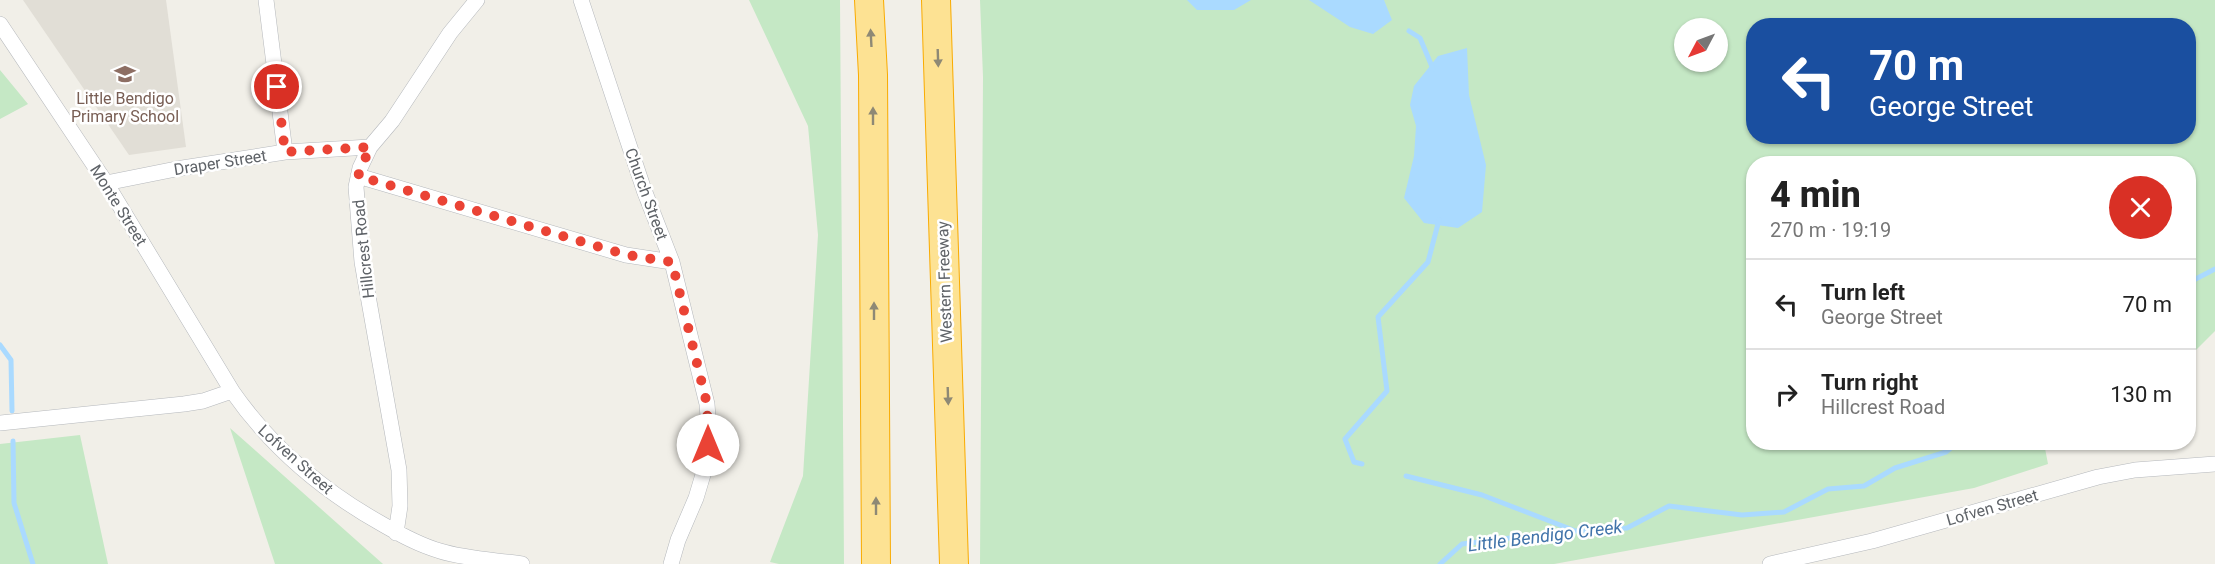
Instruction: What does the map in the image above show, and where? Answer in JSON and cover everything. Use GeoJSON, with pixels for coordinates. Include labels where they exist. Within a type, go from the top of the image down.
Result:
{"type":"FeatureCollection","features":[{"type":"Feature","properties":{"kind":"highway"},"geometry":{"type":"LineString","coordinates":[[869,0],[873,75],[876,564]]}},
{"type":"Feature","properties":{"kind":"highway","name":"Western Freeway"},"geometry":{"type":"LineString","coordinates":[[936,0],[954,564]]}},
{"type":"Feature","properties":{"kind":"street"},"geometry":{"type":"LineString","coordinates":[[266,0],[285,152]]}},
{"type":"Feature","properties":{"kind":"street","name":"Hillcrest Road"},"geometry":{"type":"LineString","coordinates":[[396,533],[400,506],[399,470],[362,262],[356,197],[358,176],[370,147],[399,112],[450,33],[477,0]]}},
{"type":"Feature","properties":{"kind":"street","name":"Church Street"},"geometry":{"type":"LineString","coordinates":[[581,0],[644,190],[672,262],[705,395],[709,430],[703,478],[671,564]]}},
{"type":"Feature","properties":{"kind":"street","name":"Monte Street"},"geometry":{"type":"LineString","coordinates":[[0,24],[106,183],[232,391]]}},
{"type":"Feature","properties":{"kind":"street","name":"Draper Street"},"geometry":{"type":"LineString","coordinates":[[106,183],[176,169],[285,152],[370,147]]}},
{"type":"Feature","properties":{"kind":"street"},"geometry":{"type":"LineString","coordinates":[[358,176],[627,255],[672,262]]}},
{"type":"Feature","properties":{"kind":"street"},"geometry":{"type":"LineString","coordinates":[[0,423],[184,404],[203,401],[232,391]]}},
{"type":"Feature","properties":{"kind":"street","name":"Lofven Street"},"geometry":{"type":"LineString","coordinates":[[232,391],[258,425],[296,464],[343,501],[396,533],[440,552],[522,564]]}},
{"type":"Feature","properties":{"kind":"street","name":"Lofven Street"},"geometry":{"type":"LineString","coordinates":[[1770,564],[1872,541],[2098,477],[2135,470],[2215,464]]}},
{"type":"Feature","properties":{"kind":"shaded area","name":"Little Bendigo Primary School"},"geometry":{"type":"Polygon","coordinates":[[[23,0],[166,0],[186,147],[129,155],[23,0]]]}},
{"type":"Feature","properties":{"kind":"green space"},"geometry":{"type":"Polygon","coordinates":[[[749,0],[840,0],[844,564],[770,562],[803,476],[818,235],[808,126],[749,0]]]}},
{"type":"Feature","properties":{"kind":"green space"},"geometry":{"type":"Polygon","coordinates":[[[980,0],[2215,0],[2215,331],[2196,350],[2196,156],[1746,156],[1746,450],[2045,450],[2048,464],[1974,488],[1554,564],[980,564],[983,77],[980,0]]]}},
{"type":"Feature","properties":{"kind":"green space"},"geometry":{"type":"Polygon","coordinates":[[[0,70],[28,104],[0,119],[0,70]]]}},
{"type":"Feature","properties":{"kind":"green space"},"geometry":{"type":"Polygon","coordinates":[[[230,428],[383,564],[275,564],[230,428]]]}},
{"type":"Feature","properties":{"kind":"green space"},"geometry":{"type":"Polygon","coordinates":[[[80,435],[108,564],[0,564],[0,444],[80,435]]]}},
{"type":"Feature","properties":{"kind":"water"},"geometry":{"type":"Polygon","coordinates":[[[1187,0],[1251,0],[1234,10],[1197,10],[1187,0]]]}},
{"type":"Feature","properties":{"kind":"water"},"geometry":{"type":"Polygon","coordinates":[[[1309,0],[1384,0],[1392,20],[1373,34],[1350,27],[1309,0]]]}},
{"type":"Feature","properties":{"kind":"water"},"geometry":{"type":"Polygon","coordinates":[[[1467,48],[1469,95],[1486,165],[1482,212],[1458,228],[1424,223],[1404,198],[1414,156],[1416,126],[1410,105],[1414,86],[1438,56],[1467,48]]]}},
{"type":"Feature","properties":{"kind":"waterway"},"geometry":{"type":"LineString","coordinates":[[1409,31],[1420,38],[1433,69]]}},
{"type":"Feature","properties":{"kind":"waterway"},"geometry":{"type":"LineString","coordinates":[[1362,464],[1354,462],[1345,439],[1387,391],[1378,317],[1428,262],[1439,220]]}},
{"type":"Feature","properties":{"kind":"waterway","name":"Little Bendigo Creek"},"geometry":{"type":"LineString","coordinates":[[2196,279],[2215,269]]}},
{"type":"Feature","properties":{"kind":"waterway"},"geometry":{"type":"LineString","coordinates":[[0,345],[11,360],[12,411]]}},
{"type":"Feature","properties":{"kind":"waterway"},"geometry":{"type":"LineString","coordinates":[[13,441],[14,503],[33,564]]}},
{"type":"Feature","properties":{"kind":"waterway","name":"Little Bendigo Creek"},"geometry":{"type":"LineString","coordinates":[[1440,564],[1462,544],[1559,532],[1627,528],[1669,506],[1742,515],[1784,512],[1828,489],[1864,486],[1895,468],[1948,450]]}},
{"type":"Feature","properties":{"kind":"waterway"},"geometry":{"type":"LineString","coordinates":[[1406,476],[1482,495],[1573,530]]}},
{"type":"Feature","properties":{"kind":"place","name":"Little Bendigo Primary School"},"geometry":{"type":"Point","coordinates":[125,74]}},
{"type":"Feature","properties":{"kind":"route"},"geometry":{"type":"LineString","coordinates":[[277,87],[285,152],[370,147],[358,176],[627,255],[672,262],[707,404],[708,445]]}}]}
